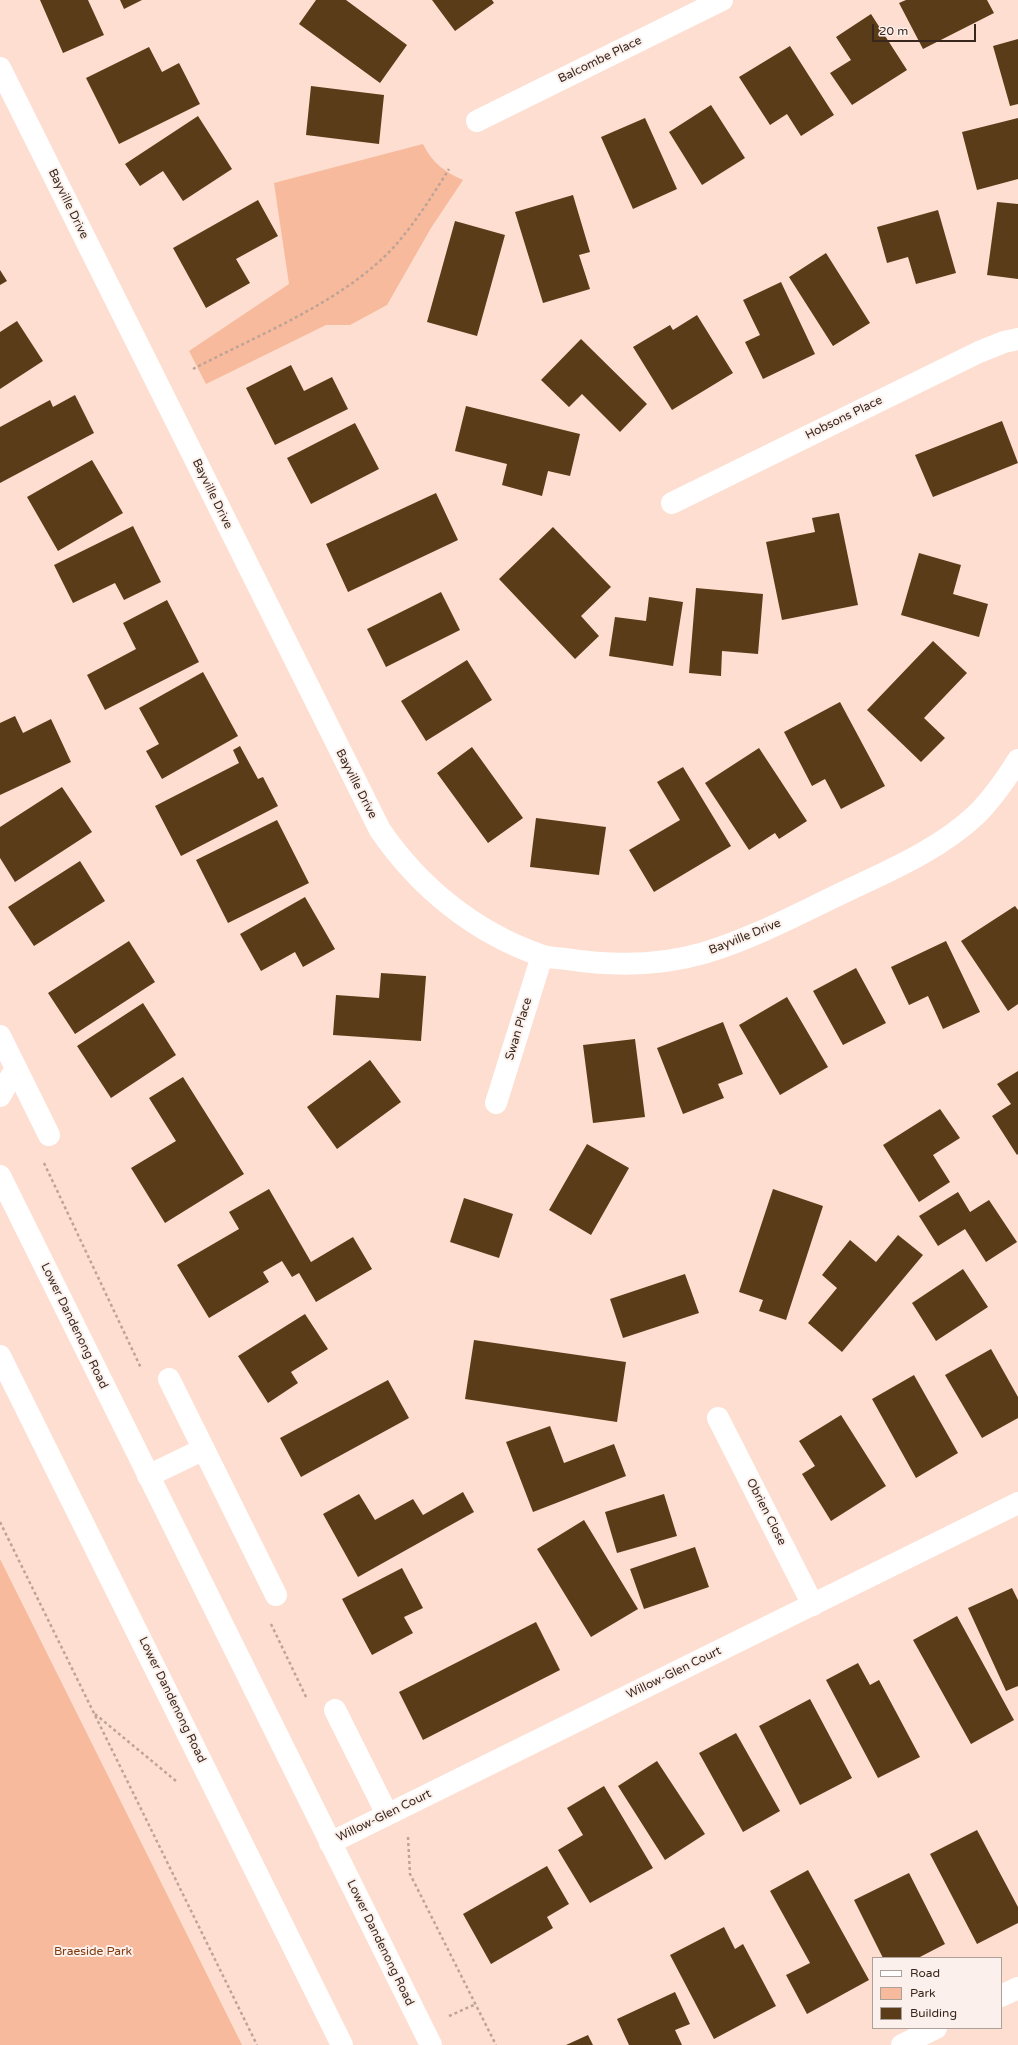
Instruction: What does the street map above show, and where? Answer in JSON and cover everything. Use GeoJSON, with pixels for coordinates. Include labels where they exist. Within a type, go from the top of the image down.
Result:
{"type":"FeatureCollection","features":[{"type":"Feature","properties":{"kind":"main road","name":"Balcombe Place"},"geometry":{"type":"LineString","coordinates":[[477,121],[722,0]]}},
{"type":"Feature","properties":{"kind":"main road","name":"Bayville Drive"},"geometry":{"type":"LineString","coordinates":[[0,68],[380,830],[398,857],[426,886],[457,912],[502,939],[542,956],[583,962],[622,964],[667,961],[702,954],[733,944],[920,855],[952,834],[977,814],[1001,787],[1018,760]]}},
{"type":"Feature","properties":{"kind":"main road","name":"Hobsons Place"},"geometry":{"type":"LineString","coordinates":[[672,503],[979,352],[1004,342],[1018,339]]}},
{"type":"Feature","properties":{"kind":"main road","name":"Swan Place"},"geometry":{"type":"LineString","coordinates":[[496,1103],[542,956]]}},
{"type":"Feature","properties":{"kind":"main road"},"geometry":{"type":"LineString","coordinates":[[0,1036],[49,1135]]}},
{"type":"Feature","properties":{"kind":"main road"},"geometry":{"type":"LineString","coordinates":[[0,1096],[16,1068]]}},
{"type":"Feature","properties":{"kind":"main road","name":"Lower Dandenong Road"},"geometry":{"type":"LineString","coordinates":[[0,1176],[431,2045]]}},
{"type":"Feature","properties":{"kind":"main road","name":"Lower Dandenong Road"},"geometry":{"type":"LineString","coordinates":[[0,1356],[342,2045]]}},
{"type":"Feature","properties":{"kind":"main road"},"geometry":{"type":"LineString","coordinates":[[171,1382],[276,1595]]}},
{"type":"Feature","properties":{"kind":"main road","name":"Obrien Close"},"geometry":{"type":"LineString","coordinates":[[718,1418],[813,1605]]}},
{"type":"Feature","properties":{"kind":"main road"},"geometry":{"type":"LineString","coordinates":[[148,1476],[204,1449]]}},
{"type":"Feature","properties":{"kind":"main road","name":"Willow-Glen Court"},"geometry":{"type":"LineString","coordinates":[[330,1842],[1018,1503]]}},
{"type":"Feature","properties":{"kind":"main road"},"geometry":{"type":"LineString","coordinates":[[335,1710],[387,1814]]}},
{"type":"Feature","properties":{"kind":"main road"},"geometry":{"type":"LineString","coordinates":[[1002,1996],[1018,1988]]}},
{"type":"Feature","properties":{"kind":"main road"},"geometry":{"type":"LineString","coordinates":[[902,2045],[934,2029]]}},
{"type":"Feature","properties":{"kind":"path"},"geometry":{"type":"LineString","coordinates":[[193,369],[310,309],[357,281],[383,258],[407,229],[432,195],[448,169]]}},
{"type":"Feature","properties":{"kind":"path"},"geometry":{"type":"LineString","coordinates":[[41,1157],[148,1382],[153,1389],[158,1391],[171,1382]]}},
{"type":"Feature","properties":{"kind":"path"},"geometry":{"type":"LineString","coordinates":[[0,1522],[257,2045]]}},
{"type":"Feature","properties":{"kind":"path"},"geometry":{"type":"LineString","coordinates":[[276,1595],[266,1614],[317,1718],[335,1710]]}},
{"type":"Feature","properties":{"kind":"path"},"geometry":{"type":"LineString","coordinates":[[94,1713],[180,1784]]}},
{"type":"Feature","properties":{"kind":"path"},"geometry":{"type":"LineString","coordinates":[[407,1805],[410,1874],[496,2045]]}},
{"type":"Feature","properties":{"kind":"green space"},"geometry":{"type":"Polygon","coordinates":[[[423,144],[435,162],[450,174],[463,180],[431,228],[387,305],[350,325],[326,325],[206,384],[189,351],[289,284],[274,183],[423,144]]]}},
{"type":"Feature","properties":{"kind":"green space","name":"Braeside Park"},"geometry":{"type":"Polygon","coordinates":[[[0,1559],[242,2045],[0,2045],[0,1559]]]}},
{"type":"Feature","properties":{"kind":"building"},"geometry":{"type":"Polygon","coordinates":[[[40,0],[88,0],[104,35],[63,53],[40,0]]]}},
{"type":"Feature","properties":{"kind":"building"},"geometry":{"type":"Polygon","coordinates":[[[120,0],[142,0],[124,9],[120,0]]]}},
{"type":"Feature","properties":{"kind":"building"},"geometry":{"type":"Polygon","coordinates":[[[316,0],[346,0],[407,45],[380,83],[299,24],[316,0]]]}},
{"type":"Feature","properties":{"kind":"building"},"geometry":{"type":"Polygon","coordinates":[[[432,0],[492,0],[494,3],[455,31],[432,0]]]}},
{"type":"Feature","properties":{"kind":"building"},"geometry":{"type":"Polygon","coordinates":[[[906,0],[987,0],[994,13],[923,49],[899,3],[906,0]]]}},
{"type":"Feature","properties":{"kind":"building"},"geometry":{"type":"Polygon","coordinates":[[[871,14],[907,70],[852,105],[830,73],[851,60],[836,37],[871,14]]]}},
{"type":"Feature","properties":{"kind":"building"},"geometry":{"type":"Polygon","coordinates":[[[1018,39],[1018,104],[1010,106],[993,46],[1018,39]]]}},
{"type":"Feature","properties":{"kind":"building"},"geometry":{"type":"Polygon","coordinates":[[[790,46],[834,115],[801,136],[787,114],[770,125],[739,77],[790,46]]]}},
{"type":"Feature","properties":{"kind":"building"},"geometry":{"type":"Polygon","coordinates":[[[149,47],[162,72],[179,63],[200,104],[119,144],[86,78],[149,47]]]}},
{"type":"Feature","properties":{"kind":"building"},"geometry":{"type":"Polygon","coordinates":[[[311,86],[384,95],[379,144],[306,135],[311,86]]]}},
{"type":"Feature","properties":{"kind":"building"},"geometry":{"type":"Polygon","coordinates":[[[711,105],[745,158],[702,185],[669,132],[711,105]]]}},
{"type":"Feature","properties":{"kind":"building"},"geometry":{"type":"Polygon","coordinates":[[[198,116],[232,169],[183,201],[163,171],[140,186],[125,164],[198,116]]]}},
{"type":"Feature","properties":{"kind":"building"},"geometry":{"type":"Polygon","coordinates":[[[645,118],[677,189],[633,209],[601,137],[645,118]]]}},
{"type":"Feature","properties":{"kind":"building"},"geometry":{"type":"Polygon","coordinates":[[[1018,118],[1018,179],[977,190],[962,132],[1018,118]]]}},
{"type":"Feature","properties":{"kind":"building"},"geometry":{"type":"Polygon","coordinates":[[[573,195],[590,252],[579,255],[590,289],[543,303],[515,212],[573,195]]]}},
{"type":"Feature","properties":{"kind":"building"},"geometry":{"type":"Polygon","coordinates":[[[258,200],[278,236],[236,259],[250,283],[206,308],[173,248],[258,200]]]}},
{"type":"Feature","properties":{"kind":"building"},"geometry":{"type":"Polygon","coordinates":[[[997,202],[1018,204],[1018,279],[987,275],[997,202]]]}},
{"type":"Feature","properties":{"kind":"building"},"geometry":{"type":"Polygon","coordinates":[[[938,210],[956,273],[916,284],[908,257],[887,263],[877,227],[938,210]]]}},
{"type":"Feature","properties":{"kind":"building"},"geometry":{"type":"Polygon","coordinates":[[[455,221],[505,235],[477,336],[427,322],[455,221]]]}},
{"type":"Feature","properties":{"kind":"building"},"geometry":{"type":"Polygon","coordinates":[[[826,253],[870,323],[833,346],[789,277],[826,253]]]}},
{"type":"Feature","properties":{"kind":"building"},"geometry":{"type":"Polygon","coordinates":[[[0,270],[7,281],[0,285],[0,270]]]}},
{"type":"Feature","properties":{"kind":"building"},"geometry":{"type":"Polygon","coordinates":[[[781,282],[815,354],[763,379],[745,342],[760,335],[743,300],[781,282]]]}},
{"type":"Feature","properties":{"kind":"building"},"geometry":{"type":"Polygon","coordinates":[[[697,315],[733,373],[672,410],[633,347],[670,325],[673,330],[697,315]]]}},
{"type":"Feature","properties":{"kind":"building"},"geometry":{"type":"Polygon","coordinates":[[[17,321],[43,361],[0,389],[0,332],[17,321]]]}},
{"type":"Feature","properties":{"kind":"building"},"geometry":{"type":"Polygon","coordinates":[[[581,339],[647,404],[620,432],[582,394],[569,407],[541,380],[581,339]]]}},
{"type":"Feature","properties":{"kind":"building"},"geometry":{"type":"Polygon","coordinates":[[[291,365],[304,391],[332,377],[348,409],[275,445],[246,388],[291,365]]]}},
{"type":"Feature","properties":{"kind":"building"},"geometry":{"type":"Polygon","coordinates":[[[75,395],[94,433],[0,483],[0,427],[50,400],[53,407],[75,395]]]}},
{"type":"Feature","properties":{"kind":"building"},"geometry":{"type":"Polygon","coordinates":[[[466,406],[580,434],[570,476],[548,471],[542,496],[502,485],[507,464],[455,451],[466,406]]]}},
{"type":"Feature","properties":{"kind":"building"},"geometry":{"type":"Polygon","coordinates":[[[1002,421],[1018,463],[933,497],[915,455],[1002,421]]]}},
{"type":"Feature","properties":{"kind":"building"},"geometry":{"type":"Polygon","coordinates":[[[355,423],[379,469],[311,504],[287,458],[355,423]]]}},
{"type":"Feature","properties":{"kind":"building"},"geometry":{"type":"Polygon","coordinates":[[[92,460],[123,513],[58,551],[27,497],[92,460]]]}},
{"type":"Feature","properties":{"kind":"building"},"geometry":{"type":"Polygon","coordinates":[[[436,493],[458,540],[348,592],[326,544],[436,493]]]}},
{"type":"Feature","properties":{"kind":"building"},"geometry":{"type":"Polygon","coordinates":[[[839,513],[858,605],[782,620],[766,542],[815,532],[812,518],[839,513]]]}},
{"type":"Feature","properties":{"kind":"building"},"geometry":{"type":"Polygon","coordinates":[[[133,526],[161,582],[124,600],[115,583],[73,603],[54,565],[133,526]]]}},
{"type":"Feature","properties":{"kind":"building"},"geometry":{"type":"Polygon","coordinates":[[[553,527],[611,587],[581,616],[599,636],[575,659],[499,579],[553,527]]]}},
{"type":"Feature","properties":{"kind":"building"},"geometry":{"type":"Polygon","coordinates":[[[919,553],[961,565],[953,594],[988,604],[979,637],[901,615],[919,553]]]}},
{"type":"Feature","properties":{"kind":"building"},"geometry":{"type":"Polygon","coordinates":[[[696,588],[763,594],[758,654],[722,651],[721,676],[689,673],[696,588]]]}},
{"type":"Feature","properties":{"kind":"building"},"geometry":{"type":"Polygon","coordinates":[[[441,592],[460,630],[386,667],[367,629],[441,592]]]}},
{"type":"Feature","properties":{"kind":"building"},"geometry":{"type":"Polygon","coordinates":[[[649,597],[683,602],[673,666],[609,656],[615,617],[646,621],[649,597]]]}},
{"type":"Feature","properties":{"kind":"building"},"geometry":{"type":"Polygon","coordinates":[[[167,600],[199,662],[105,710],[87,675],[136,649],[123,623],[167,600]]]}},
{"type":"Feature","properties":{"kind":"building"},"geometry":{"type":"Polygon","coordinates":[[[933,641],[967,673],[924,718],[945,738],[921,762],[867,710],[933,641]]]}},
{"type":"Feature","properties":{"kind":"building"},"geometry":{"type":"Polygon","coordinates":[[[467,660],[492,700],[426,741],[401,701],[467,660]]]}},
{"type":"Feature","properties":{"kind":"building"},"geometry":{"type":"Polygon","coordinates":[[[203,672],[238,736],[162,779],[146,751],[159,744],[139,708],[203,672]]]}},
{"type":"Feature","properties":{"kind":"building"},"geometry":{"type":"Polygon","coordinates":[[[840,702],[885,786],[841,809],[825,779],[812,786],[784,732],[840,702]]]}},
{"type":"Feature","properties":{"kind":"building"},"geometry":{"type":"Polygon","coordinates":[[[15,716],[23,733],[51,719],[71,762],[0,795],[0,723],[15,716]]]}},
{"type":"Feature","properties":{"kind":"building"},"geometry":{"type":"Polygon","coordinates":[[[240,746],[258,779],[263,777],[278,806],[181,856],[155,806],[239,763],[233,750],[240,746]]]}},
{"type":"Feature","properties":{"kind":"building"},"geometry":{"type":"Polygon","coordinates":[[[472,747],[523,818],[488,843],[437,773],[472,747]]]}},
{"type":"Feature","properties":{"kind":"building"},"geometry":{"type":"Polygon","coordinates":[[[759,748],[807,821],[779,839],[775,833],[749,850],[705,783],[759,748]]]}},
{"type":"Feature","properties":{"kind":"building"},"geometry":{"type":"Polygon","coordinates":[[[683,767],[731,846],[654,892],[629,850],[680,820],[657,782],[683,767]]]}},
{"type":"Feature","properties":{"kind":"building"},"geometry":{"type":"Polygon","coordinates":[[[62,787],[92,832],[15,882],[0,858],[0,827],[62,787]]]}},
{"type":"Feature","properties":{"kind":"building"},"geometry":{"type":"Polygon","coordinates":[[[536,818],[606,827],[599,875],[530,867],[536,818]]]}},
{"type":"Feature","properties":{"kind":"building"},"geometry":{"type":"Polygon","coordinates":[[[277,820],[309,883],[228,923],[196,860],[277,820]]]}},
{"type":"Feature","properties":{"kind":"building"},"geometry":{"type":"Polygon","coordinates":[[[80,861],[105,901],[34,946],[8,907],[80,861]]]}},
{"type":"Feature","properties":{"kind":"building"},"geometry":{"type":"Polygon","coordinates":[[[305,897],[335,949],[303,967],[295,952],[261,971],[240,934],[305,897]]]}},
{"type":"Feature","properties":{"kind":"building"},"geometry":{"type":"Polygon","coordinates":[[[1015,906],[1018,910],[1018,1004],[1008,1011],[961,941],[1015,906]]]}},
{"type":"Feature","properties":{"kind":"building"},"geometry":{"type":"Polygon","coordinates":[[[129,941],[155,982],[75,1034],[48,993],[129,941]]]}},
{"type":"Feature","properties":{"kind":"building"},"geometry":{"type":"Polygon","coordinates":[[[946,941],[980,1012],[943,1029],[928,996],[909,1005],[891,967],[946,941]]]}},
{"type":"Feature","properties":{"kind":"building"},"geometry":{"type":"Polygon","coordinates":[[[856,968],[886,1023],[843,1045],[813,991],[856,968]]]}},
{"type":"Feature","properties":{"kind":"building"},"geometry":{"type":"Polygon","coordinates":[[[381,973],[426,976],[421,1041],[333,1035],[336,995],[379,998],[381,973]]]}},
{"type":"Feature","properties":{"kind":"building"},"geometry":{"type":"Polygon","coordinates":[[[787,997],[828,1067],[780,1095],[739,1025],[787,997]]]}},
{"type":"Feature","properties":{"kind":"building"},"geometry":{"type":"Polygon","coordinates":[[[143,1003],[176,1055],[111,1098],[77,1046],[143,1003]]]}},
{"type":"Feature","properties":{"kind":"building"},"geometry":{"type":"Polygon","coordinates":[[[723,1022],[743,1074],[718,1084],[724,1098],[683,1114],[657,1048],[723,1022]]]}},
{"type":"Feature","properties":{"kind":"building"},"geometry":{"type":"Polygon","coordinates":[[[635,1039],[645,1117],[593,1123],[583,1045],[635,1039]]]}},
{"type":"Feature","properties":{"kind":"building"},"geometry":{"type":"Polygon","coordinates":[[[370,1060],[401,1102],[337,1149],[307,1107],[370,1060]]]}},
{"type":"Feature","properties":{"kind":"building"},"geometry":{"type":"Polygon","coordinates":[[[1018,1071],[1017,1155],[992,1116],[1011,1104],[997,1084],[1018,1071]]]}},
{"type":"Feature","properties":{"kind":"building"},"geometry":{"type":"Polygon","coordinates":[[[183,1077],[244,1174],[165,1223],[131,1168],[176,1141],[149,1098],[183,1077]]]}},
{"type":"Feature","properties":{"kind":"building"},"geometry":{"type":"Polygon","coordinates":[[[940,1109],[960,1138],[933,1155],[950,1182],[919,1202],[883,1145],[940,1109]]]}},
{"type":"Feature","properties":{"kind":"building"},"geometry":{"type":"Polygon","coordinates":[[[587,1144],[629,1168],[591,1235],[549,1210],[587,1144]]]}},
{"type":"Feature","properties":{"kind":"building"},"geometry":{"type":"Polygon","coordinates":[[[269,1189],[311,1262],[353,1237],[372,1269],[316,1302],[299,1273],[292,1277],[282,1261],[263,1272],[269,1282],[209,1318],[177,1265],[239,1229],[229,1212],[269,1189]]]}},
{"type":"Feature","properties":{"kind":"building"},"geometry":{"type":"Polygon","coordinates":[[[773,1189],[823,1206],[786,1320],[759,1311],[763,1300],[739,1292],[773,1189]]]}},
{"type":"Feature","properties":{"kind":"building"},"geometry":{"type":"Polygon","coordinates":[[[958,1192],[970,1212],[989,1200],[1017,1242],[986,1262],[965,1229],[938,1246],[919,1216],[958,1192]]]}},
{"type":"Feature","properties":{"kind":"building"},"geometry":{"type":"Polygon","coordinates":[[[464,1198],[513,1214],[499,1258],[450,1242],[464,1198]]]}},
{"type":"Feature","properties":{"kind":"building"},"geometry":{"type":"Polygon","coordinates":[[[898,1235],[923,1255],[842,1352],[808,1323],[837,1288],[822,1275],[850,1240],[876,1262],[898,1235]]]}},
{"type":"Feature","properties":{"kind":"building"},"geometry":{"type":"Polygon","coordinates":[[[963,1269],[988,1307],[936,1341],[912,1303],[963,1269]]]}},
{"type":"Feature","properties":{"kind":"building"},"geometry":{"type":"Polygon","coordinates":[[[685,1274],[699,1313],[623,1338],[610,1299],[685,1274]]]}},
{"type":"Feature","properties":{"kind":"building"},"geometry":{"type":"Polygon","coordinates":[[[305,1314],[328,1349],[291,1372],[298,1383],[268,1403],[238,1356],[305,1314]]]}},
{"type":"Feature","properties":{"kind":"building"},"geometry":{"type":"Polygon","coordinates":[[[474,1340],[626,1362],[617,1422],[465,1399],[474,1340]]]}},
{"type":"Feature","properties":{"kind":"building"},"geometry":{"type":"Polygon","coordinates":[[[991,1349],[1018,1397],[1018,1418],[982,1438],[945,1375],[991,1349]]]}},
{"type":"Feature","properties":{"kind":"building"},"geometry":{"type":"Polygon","coordinates":[[[914,1375],[958,1453],[916,1478],[872,1399],[914,1375]]]}},
{"type":"Feature","properties":{"kind":"building"},"geometry":{"type":"Polygon","coordinates":[[[388,1380],[409,1418],[301,1477],[280,1438],[388,1380]]]}},
{"type":"Feature","properties":{"kind":"building"},"geometry":{"type":"Polygon","coordinates":[[[841,1415],[886,1486],[831,1521],[802,1474],[815,1466],[799,1441],[841,1415]]]}},
{"type":"Feature","properties":{"kind":"building"},"geometry":{"type":"Polygon","coordinates":[[[550,1426],[564,1463],[614,1444],[626,1476],[533,1512],[506,1442],[550,1426]]]}},
{"type":"Feature","properties":{"kind":"building"},"geometry":{"type":"Polygon","coordinates":[[[463,1492],[474,1512],[358,1577],[323,1514],[359,1494],[375,1520],[413,1499],[423,1515],[463,1492]]]}},
{"type":"Feature","properties":{"kind":"building"},"geometry":{"type":"Polygon","coordinates":[[[664,1494],[677,1536],[617,1553],[605,1512],[664,1494]]]}},
{"type":"Feature","properties":{"kind":"building"},"geometry":{"type":"Polygon","coordinates":[[[584,1520],[638,1609],[591,1637],[537,1549],[584,1520]]]}},
{"type":"Feature","properties":{"kind":"building"},"geometry":{"type":"Polygon","coordinates":[[[695,1547],[709,1587],[644,1609],[630,1569],[695,1547]]]}},
{"type":"Feature","properties":{"kind":"building"},"geometry":{"type":"Polygon","coordinates":[[[402,1568],[423,1608],[404,1617],[413,1633],[372,1655],[342,1599],[402,1568]]]}},
{"type":"Feature","properties":{"kind":"building"},"geometry":{"type":"Polygon","coordinates":[[[1012,1588],[1018,1600],[1018,1686],[1006,1691],[968,1608],[1012,1588]]]}},
{"type":"Feature","properties":{"kind":"building"},"geometry":{"type":"Polygon","coordinates":[[[957,1616],[1014,1720],[971,1744],[913,1640],[957,1616]]]}},
{"type":"Feature","properties":{"kind":"building"},"geometry":{"type":"Polygon","coordinates":[[[536,1622],[560,1670],[423,1740],[399,1692],[536,1622]]]}},
{"type":"Feature","properties":{"kind":"building"},"geometry":{"type":"Polygon","coordinates":[[[858,1663],[870,1685],[879,1680],[920,1757],[878,1778],[826,1680],[858,1663]]]}},
{"type":"Feature","properties":{"kind":"building"},"geometry":{"type":"Polygon","coordinates":[[[810,1699],[852,1778],[800,1805],[759,1726],[810,1699]]]}},
{"type":"Feature","properties":{"kind":"building"},"geometry":{"type":"Polygon","coordinates":[[[736,1733],[780,1811],[743,1832],[699,1753],[736,1733]]]}},
{"type":"Feature","properties":{"kind":"building"},"geometry":{"type":"Polygon","coordinates":[[[657,1761],[705,1834],[665,1860],[618,1786],[657,1761]]]}},
{"type":"Feature","properties":{"kind":"building"},"geometry":{"type":"Polygon","coordinates":[[[604,1786],[653,1868],[590,1903],[558,1850],[583,1835],[567,1808],[604,1786]]]}},
{"type":"Feature","properties":{"kind":"building"},"geometry":{"type":"Polygon","coordinates":[[[977,1830],[1018,1907],[1018,1923],[977,1944],[930,1854],[977,1830]]]}},
{"type":"Feature","properties":{"kind":"building"},"geometry":{"type":"Polygon","coordinates":[[[547,1866],[569,1904],[547,1917],[553,1928],[491,1964],[463,1914],[547,1866]]]}},
{"type":"Feature","properties":{"kind":"building"},"geometry":{"type":"Polygon","coordinates":[[[808,1870],[869,1980],[807,2014],[786,1975],[810,1963],[770,1891],[808,1870]]]}},
{"type":"Feature","properties":{"kind":"building"},"geometry":{"type":"Polygon","coordinates":[[[909,1873],[945,1944],[920,1957],[882,1957],[854,1900],[909,1873]]]}},
{"type":"Feature","properties":{"kind":"building"},"geometry":{"type":"Polygon","coordinates":[[[724,1927],[735,1949],[743,1944],[776,2006],[714,2039],[670,1955],[724,1927]]]}},
{"type":"Feature","properties":{"kind":"building"},"geometry":{"type":"Polygon","coordinates":[[[675,1992],[690,2024],[675,2030],[682,2045],[629,2045],[617,2019],[675,1992]]]}},
{"type":"Feature","properties":{"kind":"building"},"geometry":{"type":"Polygon","coordinates":[[[588,2035],[593,2045],[566,2045],[588,2035]]]}}]}
